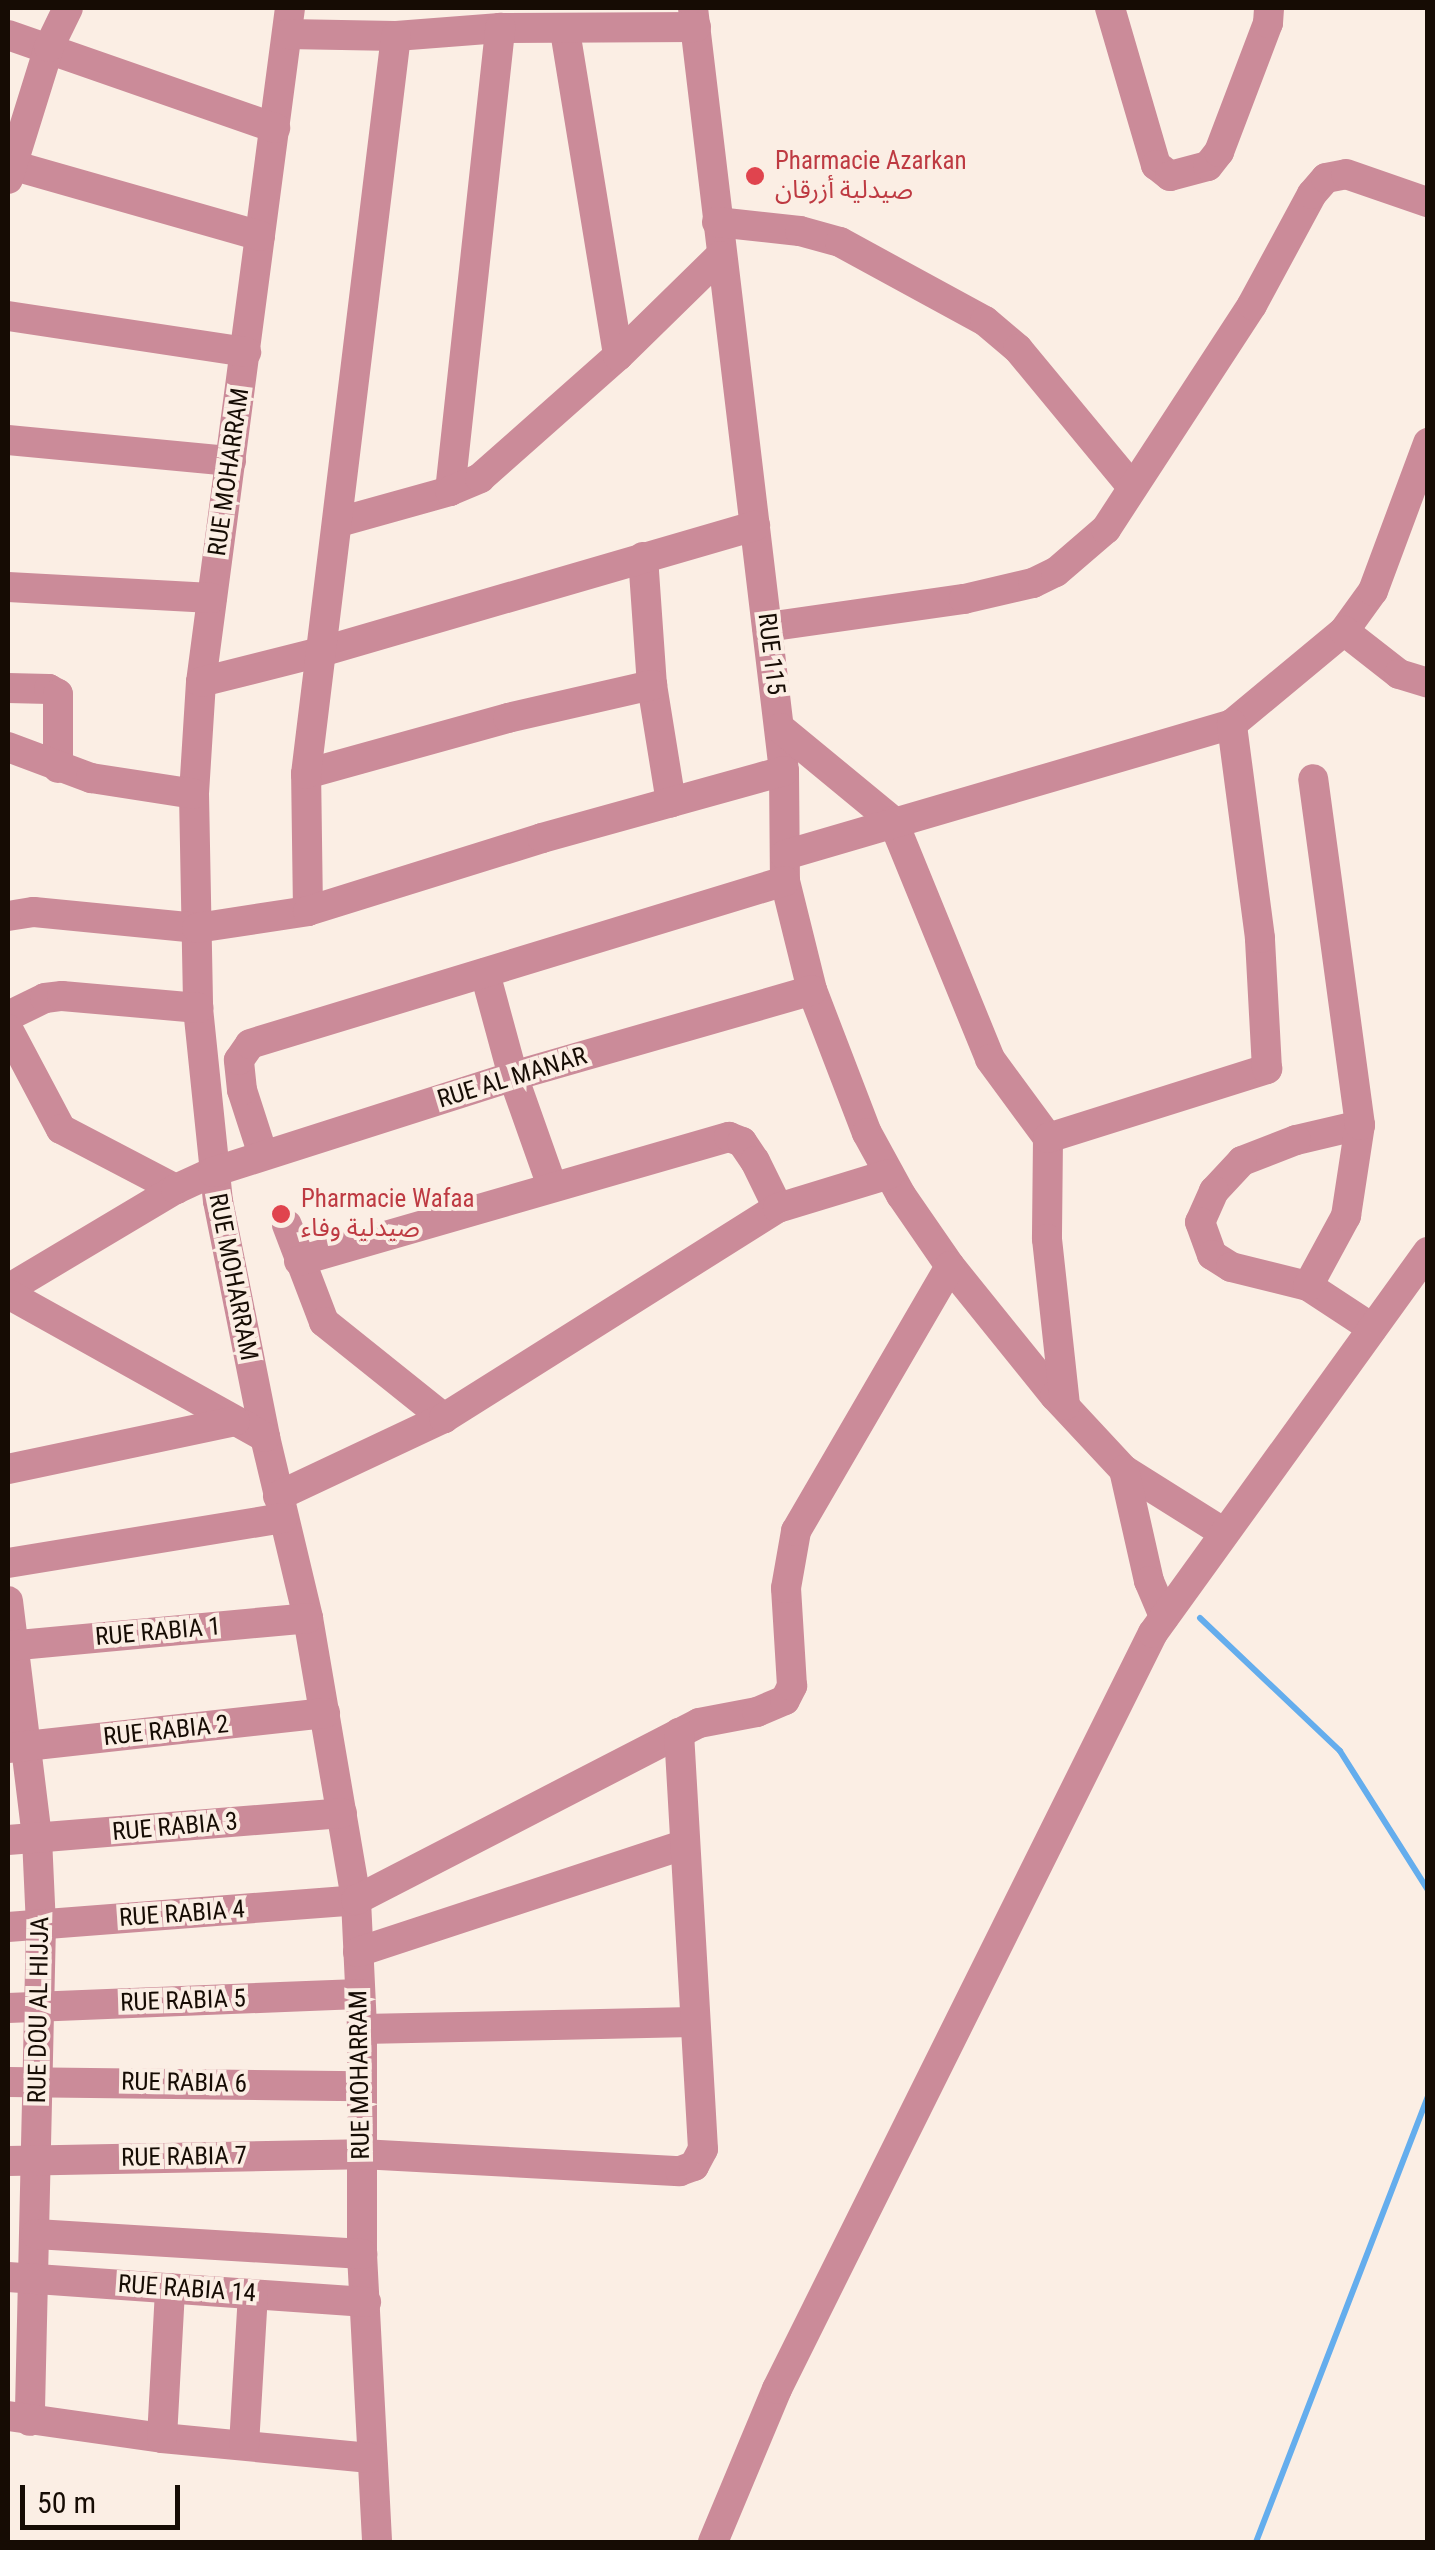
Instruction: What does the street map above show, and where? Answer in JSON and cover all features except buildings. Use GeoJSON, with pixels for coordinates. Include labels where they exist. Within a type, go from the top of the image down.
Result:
{"type":"FeatureCollection","features":[{"type":"Feature","properties":{"kind":"street"},"geometry":{"type":"LineString","coordinates":[[68,8],[49,47],[9,169],[260,236]]}},
{"type":"Feature","properties":{"kind":"street"},"geometry":{"type":"LineString","coordinates":[[1110,8],[1156,166],[1170,176],[1208,166],[1219,152],[1268,23],[1269,8]]}},
{"type":"Feature","properties":{"kind":"street"},"geometry":{"type":"LineString","coordinates":[[285,15],[396,36],[500,28],[565,31],[694,17]]}},
{"type":"Feature","properties":{"kind":"street","name":"RUE MOHARRAM"},"geometry":{"type":"LineString","coordinates":[[285,15],[246,352],[201,682],[194,794],[198,1008],[214,1172],[265,1437],[308,1618],[356,1900],[362,2029],[362,2254],[370,2458],[378,2542]]}},
{"type":"Feature","properties":{"kind":"street","name":"RUE 115"},"geometry":{"type":"LineString","coordinates":[[694,17],[780,728],[785,868],[812,990],[860,1116],[889,1174],[950,1266],[1124,1470]]}},
{"type":"Feature","properties":{"kind":"street"},"geometry":{"type":"LineString","coordinates":[[450,491],[500,28]]}},
{"type":"Feature","properties":{"kind":"street"},"geometry":{"type":"LineString","coordinates":[[565,31],[618,356]]}},
{"type":"Feature","properties":{"kind":"street"},"geometry":{"type":"LineString","coordinates":[[8,35],[274,128]]}},
{"type":"Feature","properties":{"kind":"street"},"geometry":{"type":"LineString","coordinates":[[308,912],[306,774],[396,36]]}},
{"type":"Feature","properties":{"kind":"street"},"geometry":{"type":"LineString","coordinates":[[767,627],[964,599],[1033,583],[1077,557],[1106,528],[1252,305],[1312,194],[1326,178],[1346,174],[1427,202]]}},
{"type":"Feature","properties":{"kind":"street"},"geometry":{"type":"LineString","coordinates":[[717,222],[800,231],[840,242],[985,321],[1018,349],[1132,487]]}},
{"type":"Feature","properties":{"kind":"street"},"geometry":{"type":"LineString","coordinates":[[339,522],[450,491],[480,478],[618,356],[720,256]]}},
{"type":"Feature","properties":{"kind":"street"},"geometry":{"type":"LineString","coordinates":[[8,316],[246,352]]}},
{"type":"Feature","properties":{"kind":"street"},"geometry":{"type":"LineString","coordinates":[[8,440],[231,461]]}},
{"type":"Feature","properties":{"kind":"street"},"geometry":{"type":"LineString","coordinates":[[264,1156],[242,1090],[239,1060],[250,1044],[485,974],[785,868],[893,821],[1232,724],[1344,631],[1373,591],[1428,443]]}},
{"type":"Feature","properties":{"kind":"street"},"geometry":{"type":"LineString","coordinates":[[201,682],[324,651],[755,526]]}},
{"type":"Feature","properties":{"kind":"street"},"geometry":{"type":"LineString","coordinates":[[643,556],[652,685],[672,802]]}},
{"type":"Feature","properties":{"kind":"street"},"geometry":{"type":"LineString","coordinates":[[8,588],[212,598]]}},
{"type":"Feature","properties":{"kind":"street"},"geometry":{"type":"LineString","coordinates":[[1344,631],[1411,682],[1428,683]]}},
{"type":"Feature","properties":{"kind":"street"},"geometry":{"type":"LineString","coordinates":[[306,774],[508,718],[652,685]]}},
{"type":"Feature","properties":{"kind":"street"},"geometry":{"type":"LineString","coordinates":[[8,688],[49,688],[58,694],[58,768]]}},
{"type":"Feature","properties":{"kind":"street"},"geometry":{"type":"LineString","coordinates":[[1048,1138],[1267,1069],[1260,938],[1232,724]]}},
{"type":"Feature","properties":{"kind":"street"},"geometry":{"type":"LineString","coordinates":[[780,728],[893,821],[990,1059],[1048,1138],[1047,1239],[1065,1405]]}},
{"type":"Feature","properties":{"kind":"street"},"geometry":{"type":"LineString","coordinates":[[8,748],[91,778],[194,794]]}},
{"type":"Feature","properties":{"kind":"street"},"geometry":{"type":"LineString","coordinates":[[8,916],[34,912],[197,928],[308,912],[784,771]]}},
{"type":"Feature","properties":{"kind":"street"},"geometry":{"type":"LineString","coordinates":[[1309,1284],[1346,1216],[1360,1126],[1314,779]]}},
{"type":"Feature","properties":{"kind":"street"},"geometry":{"type":"LineString","coordinates":[[485,974],[512,1076],[552,1186]]}},
{"type":"Feature","properties":{"kind":"street","name":"RUE AL MANAR"},"geometry":{"type":"LineString","coordinates":[[8,1292],[176,1189],[214,1172],[512,1076],[812,990]]}},
{"type":"Feature","properties":{"kind":"street"},"geometry":{"type":"LineString","coordinates":[[8,1016],[45,998],[62,996],[198,1008]]}},
{"type":"Feature","properties":{"kind":"street"},"geometry":{"type":"LineString","coordinates":[[8,1029],[48,1112],[61,1129],[176,1189]]}},
{"type":"Feature","properties":{"kind":"street"},"geometry":{"type":"LineString","coordinates":[[1360,1126],[1296,1140],[1242,1162],[1214,1192],[1200,1222],[1212,1254],[1231,1267],[1309,1284],[1374,1326]]}},
{"type":"Feature","properties":{"kind":"street"},"geometry":{"type":"LineString","coordinates":[[299,1262],[729,1138],[742,1142],[756,1161],[778,1208]]}},
{"type":"Feature","properties":{"kind":"street"},"geometry":{"type":"LineString","coordinates":[[8,1564],[280,1507],[444,1418],[778,1208],[889,1174]]}},
{"type":"Feature","properties":{"kind":"street"},"geometry":{"type":"LineString","coordinates":[[287,1225],[324,1322],[444,1418]]}},
{"type":"Feature","properties":{"kind":"street"},"geometry":{"type":"LineString","coordinates":[[713,2542],[777,2389],[1164,1617],[1428,1252]]}},
{"type":"Feature","properties":{"kind":"street"},"geometry":{"type":"LineString","coordinates":[[356,1900],[700,1723],[774,1706],[790,1694],[786,1588],[796,1531],[950,1266]]}},
{"type":"Feature","properties":{"kind":"street"},"geometry":{"type":"LineString","coordinates":[[8,1292],[265,1437]]}},
{"type":"Feature","properties":{"kind":"street"},"geometry":{"type":"LineString","coordinates":[[8,1469],[236,1421]]}},
{"type":"Feature","properties":{"kind":"street"},"geometry":{"type":"LineString","coordinates":[[1124,1470],[1223,1532]]}},
{"type":"Feature","properties":{"kind":"street"},"geometry":{"type":"LineString","coordinates":[[1124,1470],[1149,1581],[1164,1617]]}},
{"type":"Feature","properties":{"kind":"street","name":"RUE DOU AL HIJJA"},"geometry":{"type":"LineString","coordinates":[[8,1601],[22,1839],[41,1924],[39,2081],[22,2160],[36,2234],[21,2278],[19,2418]]}},
{"type":"Feature","properties":{"kind":"street","name":"RUE RABIA 1"},"geometry":{"type":"LineString","coordinates":[[11,1645],[308,1618]]}},
{"type":"Feature","properties":{"kind":"street","name":"RUE RABIA 2"},"geometry":{"type":"LineString","coordinates":[[16,1748],[325,1713]]}},
{"type":"Feature","properties":{"kind":"street"},"geometry":{"type":"LineString","coordinates":[[362,2029],[693,2022],[679,1733]]}},
{"type":"Feature","properties":{"kind":"street","name":"RUE RABIA 3"},"geometry":{"type":"LineString","coordinates":[[22,1839],[342,1813]]}},
{"type":"Feature","properties":{"kind":"street"},"geometry":{"type":"LineString","coordinates":[[358,1952],[684,1845]]}},
{"type":"Feature","properties":{"kind":"street","name":"RUE RABIA 4"},"geometry":{"type":"LineString","coordinates":[[8,1927],[356,1900]]}},
{"type":"Feature","properties":{"kind":"street","name":"RUE RABIA 5"},"geometry":{"type":"LineString","coordinates":[[8,2008],[359,1994]]}},
{"type":"Feature","properties":{"kind":"street","name":"RUE RABIA 7"},"geometry":{"type":"LineString","coordinates":[[22,2160],[361,2154],[686,2170],[696,2163],[703,2149],[693,2022]]}},
{"type":"Feature","properties":{"kind":"street","name":"RUE RABIA 6"},"geometry":{"type":"LineString","coordinates":[[8,2082],[360,2086]]}},
{"type":"Feature","properties":{"kind":"street"},"geometry":{"type":"LineString","coordinates":[[36,2234],[362,2254]]}},
{"type":"Feature","properties":{"kind":"street","name":"RUE RABIA 14"},"geometry":{"type":"LineString","coordinates":[[21,2278],[366,2302]]}},
{"type":"Feature","properties":{"kind":"street"},"geometry":{"type":"LineString","coordinates":[[162,2438],[170,2288]]}},
{"type":"Feature","properties":{"kind":"street"},"geometry":{"type":"LineString","coordinates":[[244,2446],[253,2294]]}},
{"type":"Feature","properties":{"kind":"street"},"geometry":{"type":"LineString","coordinates":[[19,2418],[162,2438],[370,2458]]}},
{"type":"Feature","properties":{"kind":"waterway"},"geometry":{"type":"LineString","coordinates":[[1200,1618],[1340,1751],[1428,1890]]}},
{"type":"Feature","properties":{"kind":"waterway"},"geometry":{"type":"LineString","coordinates":[[1256,2542],[1428,2097]]}},
{"type":"Feature","properties":{"kind":"place","name":"Pharmacie Azarkan صيدلية أزرقان"},"geometry":{"type":"Point","coordinates":[755,176]}},
{"type":"Feature","properties":{"kind":"place","name":"Pharmacie Wafaa صيدلية وفاء"},"geometry":{"type":"Point","coordinates":[281,1214]}}]}
